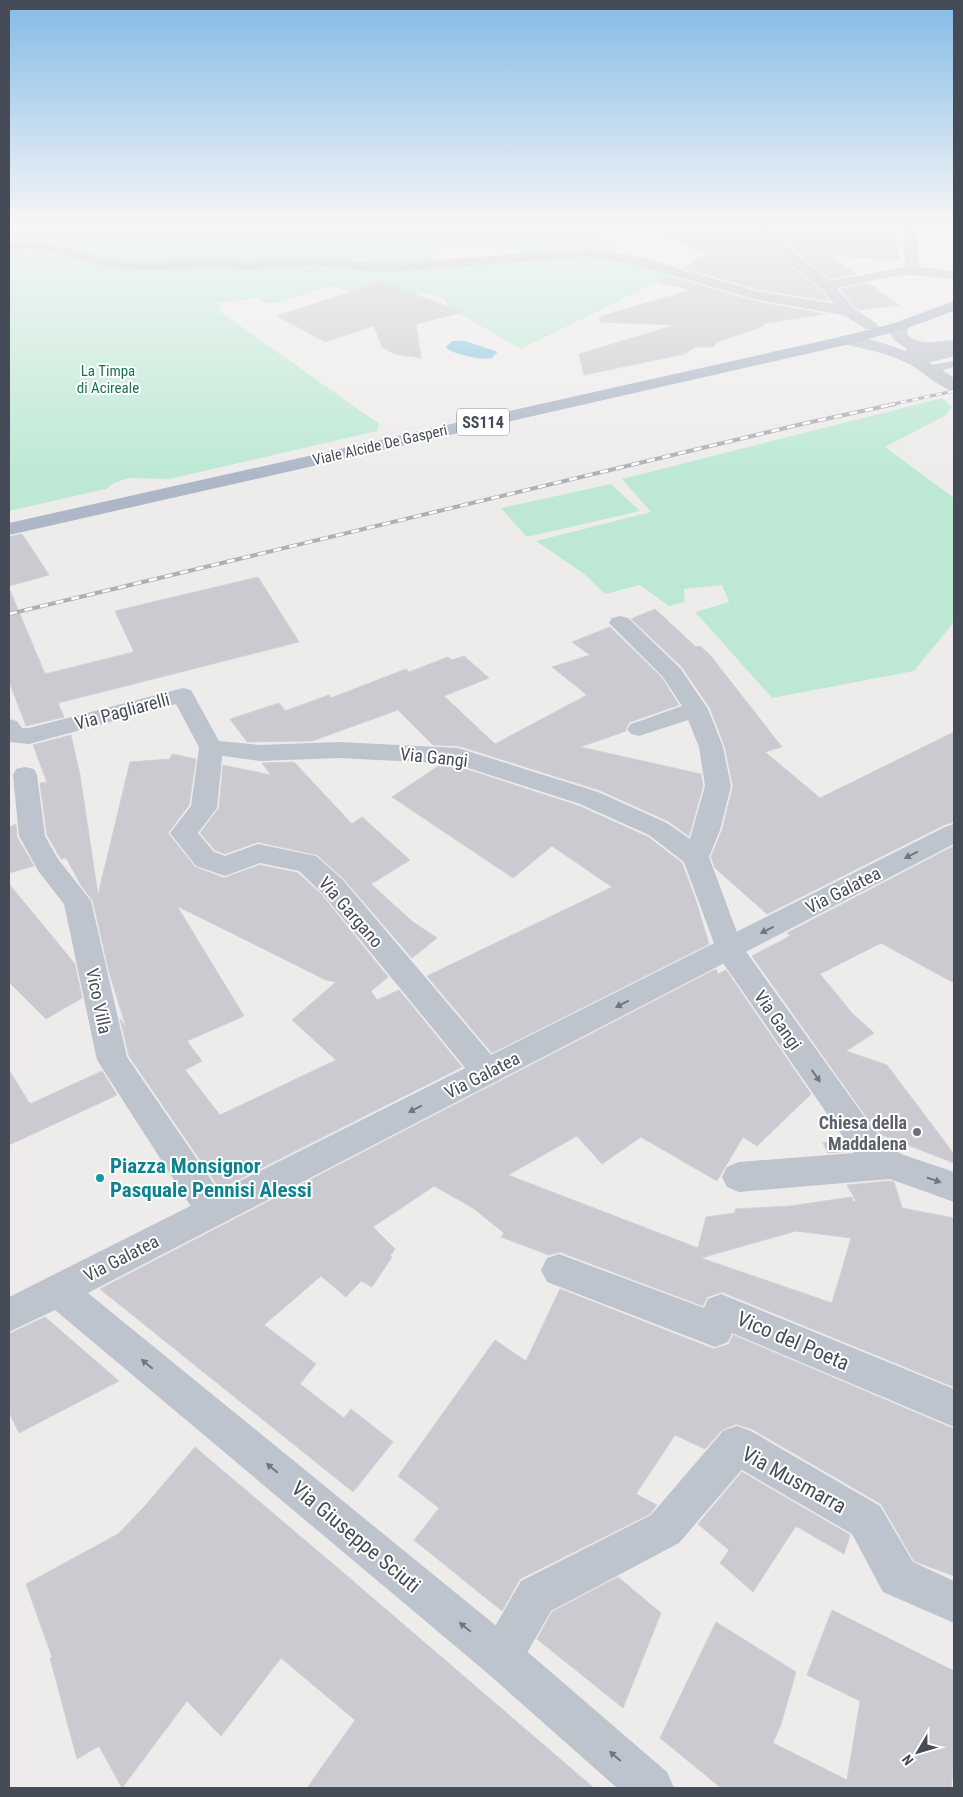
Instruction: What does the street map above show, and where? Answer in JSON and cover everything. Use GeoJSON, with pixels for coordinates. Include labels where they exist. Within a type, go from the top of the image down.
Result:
{"type":"FeatureCollection","features":[{"type":"Feature","properties":{"kind":"main road","name":"Viale Alcide De Gasperi"},"geometry":{"type":"LineString","coordinates":[[9,520],[871,326],[927,309]]}},
{"type":"Feature","properties":{"kind":"main road","name":"Viale Alcide De Gasperi"},"geometry":{"type":"LineString","coordinates":[[9,530],[846,340],[900,326],[946,309]]}},
{"type":"Feature","properties":{"kind":"street"},"geometry":{"type":"LineString","coordinates":[[841,309],[848,310],[871,326]]}},
{"type":"Feature","properties":{"kind":"street"},"geometry":{"type":"LineString","coordinates":[[900,326],[899,336],[931,369],[954,386]]}},
{"type":"Feature","properties":{"kind":"street"},"geometry":{"type":"LineString","coordinates":[[846,340],[933,357],[954,352]]}},
{"type":"Feature","properties":{"kind":"street"},"geometry":{"type":"LineString","coordinates":[[916,353],[954,345]]}},
{"type":"Feature","properties":{"kind":"street"},"geometry":{"type":"LineString","coordinates":[[620,623],[672,673],[696,709],[711,747],[718,786],[706,830],[696,857]]}},
{"type":"Feature","properties":{"kind":"street","name":"Via Pagliarelli"},"geometry":{"type":"LineString","coordinates":[[9,726],[13,736],[29,736],[183,695],[212,748]]}},
{"type":"Feature","properties":{"kind":"street"},"geometry":{"type":"LineString","coordinates":[[639,729],[696,709]]}},
{"type":"Feature","properties":{"kind":"street","name":"Via Gangi"},"geometry":{"type":"LineString","coordinates":[[212,748],[260,753],[339,750],[458,756],[589,798],[658,829],[696,857],[729,949],[862,1140],[890,1165],[954,1187]]}},
{"type":"Feature","properties":{"kind":"street","name":"Via Gargano"},"geometry":{"type":"LineString","coordinates":[[212,748],[204,808],[183,833],[205,858],[224,867],[258,853],[307,864],[332,886],[487,1072]]}},
{"type":"Feature","properties":{"kind":"street","name":"Vico Villa"},"geometry":{"type":"LineString","coordinates":[[25,775],[32,836],[48,865],[78,901],[112,1060],[213,1211]]}},
{"type":"Feature","properties":{"kind":"street","name":"Via Galatea"},"geometry":{"type":"LineString","coordinates":[[9,1315],[729,949],[954,832]]}},
{"type":"Feature","properties":{"kind":"street","name":"Via Gangi"},"geometry":{"type":"LineString","coordinates":[[739,1177],[890,1165]]}},
{"type":"Feature","properties":{"kind":"street","name":"Vico del Poeta"},"geometry":{"type":"LineString","coordinates":[[559,1270],[715,1330],[721,1311],[954,1408]]}},
{"type":"Feature","properties":{"kind":"street","name":"Via Giuseppe Sciuti"},"geometry":{"type":"LineString","coordinates":[[58,1290],[501,1657],[651,1788]]}},
{"type":"Feature","properties":{"kind":"street","name":"Via Musmarra"},"geometry":{"type":"LineString","coordinates":[[501,1657],[536,1596],[665,1529],[736,1445],[866,1520],[898,1577],[954,1602]]}},
{"type":"Feature","properties":{"kind":"lane"},"geometry":{"type":"LineString","coordinates":[[931,369],[954,364]]}},
{"type":"Feature","properties":{"kind":"green space","name":"La Timpa di Acireale"},"geometry":{"type":"Polygon","coordinates":[[[9,309],[220,309],[218,310],[379,424],[377,431],[169,479],[128,478],[114,483],[106,489],[9,511],[9,309]]]}},
{"type":"Feature","properties":{"kind":"green space","name":"La Timpa di Acireale"},"geometry":{"type":"Polygon","coordinates":[[[446,309],[602,309],[521,349],[460,314],[446,309]]]}},
{"type":"Feature","properties":{"kind":"green space"},"geometry":{"type":"Polygon","coordinates":[[[942,398],[952,407],[946,415],[885,447],[954,498],[954,622],[914,671],[772,698],[695,612],[729,602],[722,585],[684,589],[685,602],[669,606],[640,585],[605,594],[584,574],[536,541],[651,512],[622,479],[942,398]]]}},
{"type":"Feature","properties":{"kind":"green space"},"geometry":{"type":"Polygon","coordinates":[[[611,484],[640,511],[527,537],[501,508],[611,484]]]}},
{"type":"Feature","properties":{"kind":"water"},"geometry":{"type":"Polygon","coordinates":[[[452,341],[465,341],[498,352],[488,359],[468,356],[449,350],[446,347],[452,341]]]}},
{"type":"Feature","properties":{"kind":"building"},"geometry":{"type":"Polygon","coordinates":[[[299,309],[454,309],[463,312],[416,324],[421,358],[395,354],[382,347],[374,326],[325,342],[277,316],[299,309]]]}},
{"type":"Feature","properties":{"kind":"building"},"geometry":{"type":"Polygon","coordinates":[[[627,309],[797,309],[825,314],[761,324],[764,326],[717,342],[713,347],[695,347],[684,354],[584,375],[579,354],[675,325],[600,322],[599,317],[627,309]]]}},
{"type":"Feature","properties":{"kind":"building"},"geometry":{"type":"Polygon","coordinates":[[[22,534],[49,575],[9,586],[9,537],[22,534]]]}},
{"type":"Feature","properties":{"kind":"building"},"geometry":{"type":"Polygon","coordinates":[[[258,577],[299,642],[58,703],[64,717],[26,726],[9,681],[9,588],[45,674],[134,652],[115,611],[258,577]]]}},
{"type":"Feature","properties":{"kind":"building"},"geometry":{"type":"Polygon","coordinates":[[[655,609],[696,647],[700,646],[710,655],[782,747],[765,752],[820,798],[954,732],[954,822],[944,825],[767,914],[715,868],[711,857],[722,830],[733,786],[725,747],[710,708],[682,667],[631,619],[655,609]]]}},
{"type":"Feature","properties":{"kind":"building"},"geometry":{"type":"Polygon","coordinates":[[[610,627],[662,678],[679,705],[630,722],[626,731],[580,747],[701,774],[703,786],[689,836],[668,821],[599,790],[459,746],[433,745],[398,710],[312,741],[247,742],[230,719],[279,703],[285,711],[329,695],[331,698],[406,669],[409,672],[448,657],[452,660],[464,656],[489,678],[444,696],[495,744],[587,695],[552,667],[590,655],[572,642],[610,627]]]}},
{"type":"Feature","properties":{"kind":"building"},"geometry":{"type":"Polygon","coordinates":[[[71,735],[80,775],[98,895],[130,762],[170,759],[172,754],[196,759],[189,805],[168,833],[195,867],[224,878],[260,865],[298,873],[321,894],[388,977],[371,991],[377,1000],[399,990],[462,1067],[220,1189],[129,1056],[120,1019],[126,1027],[109,972],[93,901],[82,887],[66,858],[61,859],[47,835],[40,783],[47,782],[33,745],[71,735]],[[177,906],[244,1016],[187,1041],[202,1061],[185,1070],[220,1115],[336,1060],[292,1020],[336,982],[326,980],[177,906]]]}},
{"type":"Feature","properties":{"kind":"building"},"geometry":{"type":"Polygon","coordinates":[[[294,762],[352,824],[362,817],[410,860],[371,884],[413,922],[437,938],[412,958],[343,878],[317,855],[258,842],[225,854],[215,850],[200,833],[219,808],[223,765],[271,775],[262,763],[294,762]]]}},
{"type":"Feature","properties":{"kind":"building"},"geometry":{"type":"Polygon","coordinates":[[[440,765],[456,766],[579,806],[648,837],[682,863],[709,944],[492,1053],[427,976],[612,887],[552,846],[513,878],[392,797],[440,765]]]}},
{"type":"Feature","properties":{"kind":"building"},"geometry":{"type":"Polygon","coordinates":[[[16,824],[17,837],[34,866],[9,873],[9,827],[16,824]]]}},
{"type":"Feature","properties":{"kind":"building"},"geometry":{"type":"Polygon","coordinates":[[[954,846],[954,983],[881,943],[820,974],[852,1013],[874,1033],[846,1051],[887,1065],[954,1154],[954,1163],[882,1135],[875,1129],[752,956],[790,936],[787,933],[954,846]]]}},
{"type":"Feature","properties":{"kind":"building"},"geometry":{"type":"Polygon","coordinates":[[[9,884],[75,964],[82,998],[46,1019],[9,982],[9,884]]]}},
{"type":"Feature","properties":{"kind":"building"},"geometry":{"type":"Polygon","coordinates":[[[716,969],[718,974],[726,970],[811,1094],[757,1146],[743,1137],[717,1181],[641,1137],[602,1164],[577,1136],[508,1175],[698,1248],[706,1217],[735,1213],[735,1209],[790,1206],[852,1197],[853,1202],[856,1201],[847,1185],[894,1182],[902,1208],[954,1218],[954,1387],[722,1292],[707,1297],[703,1306],[560,1252],[549,1255],[501,1237],[504,1233],[473,1208],[434,1186],[373,1227],[395,1249],[390,1256],[392,1257],[372,1287],[361,1281],[346,1297],[321,1276],[264,1325],[316,1364],[300,1384],[344,1418],[351,1409],[393,1442],[353,1492],[100,1289],[716,969]],[[796,1231],[701,1258],[832,1303],[851,1238],[796,1231]]]}},
{"type":"Feature","properties":{"kind":"building"},"geometry":{"type":"Polygon","coordinates":[[[9,1070],[30,1104],[102,1071],[117,1095],[9,1145],[9,1070]]]}},
{"type":"Feature","properties":{"kind":"building"},"geometry":{"type":"Polygon","coordinates":[[[842,1138],[851,1151],[828,1153],[823,1143],[842,1138]]]}},
{"type":"Feature","properties":{"kind":"building"},"geometry":{"type":"Polygon","coordinates":[[[560,1289],[714,1349],[729,1344],[733,1335],[954,1429],[954,1576],[914,1561],[881,1504],[752,1429],[736,1424],[722,1430],[705,1449],[675,1435],[636,1494],[657,1505],[650,1514],[520,1579],[502,1611],[414,1540],[439,1508],[398,1476],[495,1340],[526,1361],[560,1289]]]}},
{"type":"Feature","properties":{"kind":"building"},"geometry":{"type":"Polygon","coordinates":[[[45,1317],[119,1381],[19,1433],[9,1412],[9,1334],[45,1317]]]}},
{"type":"Feature","properties":{"kind":"building"},"geometry":{"type":"Polygon","coordinates":[[[195,1447],[594,1788],[307,1788],[355,1720],[281,1658],[221,1736],[187,1701],[122,1788],[99,1746],[77,1759],[50,1658],[52,1657],[26,1584],[118,1534],[144,1507],[195,1447]]]}},
{"type":"Feature","properties":{"kind":"building"},"geometry":{"type":"Polygon","coordinates":[[[742,1472],[850,1535],[844,1554],[796,1526],[753,1592],[720,1563],[729,1550],[698,1524],[742,1472]]]}},
{"type":"Feature","properties":{"kind":"building"},"geometry":{"type":"Polygon","coordinates":[[[618,1577],[661,1613],[623,1708],[537,1639],[552,1612],[618,1577]]]}},
{"type":"Feature","properties":{"kind":"building"},"geometry":{"type":"Polygon","coordinates":[[[832,1610],[954,1671],[954,1764],[951,1788],[721,1788],[660,1738],[716,1622],[796,1672],[781,1724],[773,1743],[847,1780],[860,1701],[807,1675],[832,1610]]]}},
{"type":"Feature","properties":{"kind":"railway"},"geometry":{"type":"LineString","coordinates":[[889,405],[954,391]]}},
{"type":"Feature","properties":{"kind":"railway"},"geometry":{"type":"LineString","coordinates":[[9,614],[802,424],[895,404]]}},
{"type":"Feature","properties":{"kind":"place","name":"Chiesa della Maddalena"},"geometry":{"type":"Point","coordinates":[917,1132]}},
{"type":"Feature","properties":{"kind":"place","name":"Piazza Monsignor Pasquale Pennisi Alessi"},"geometry":{"type":"Point","coordinates":[100,1178]}}]}
